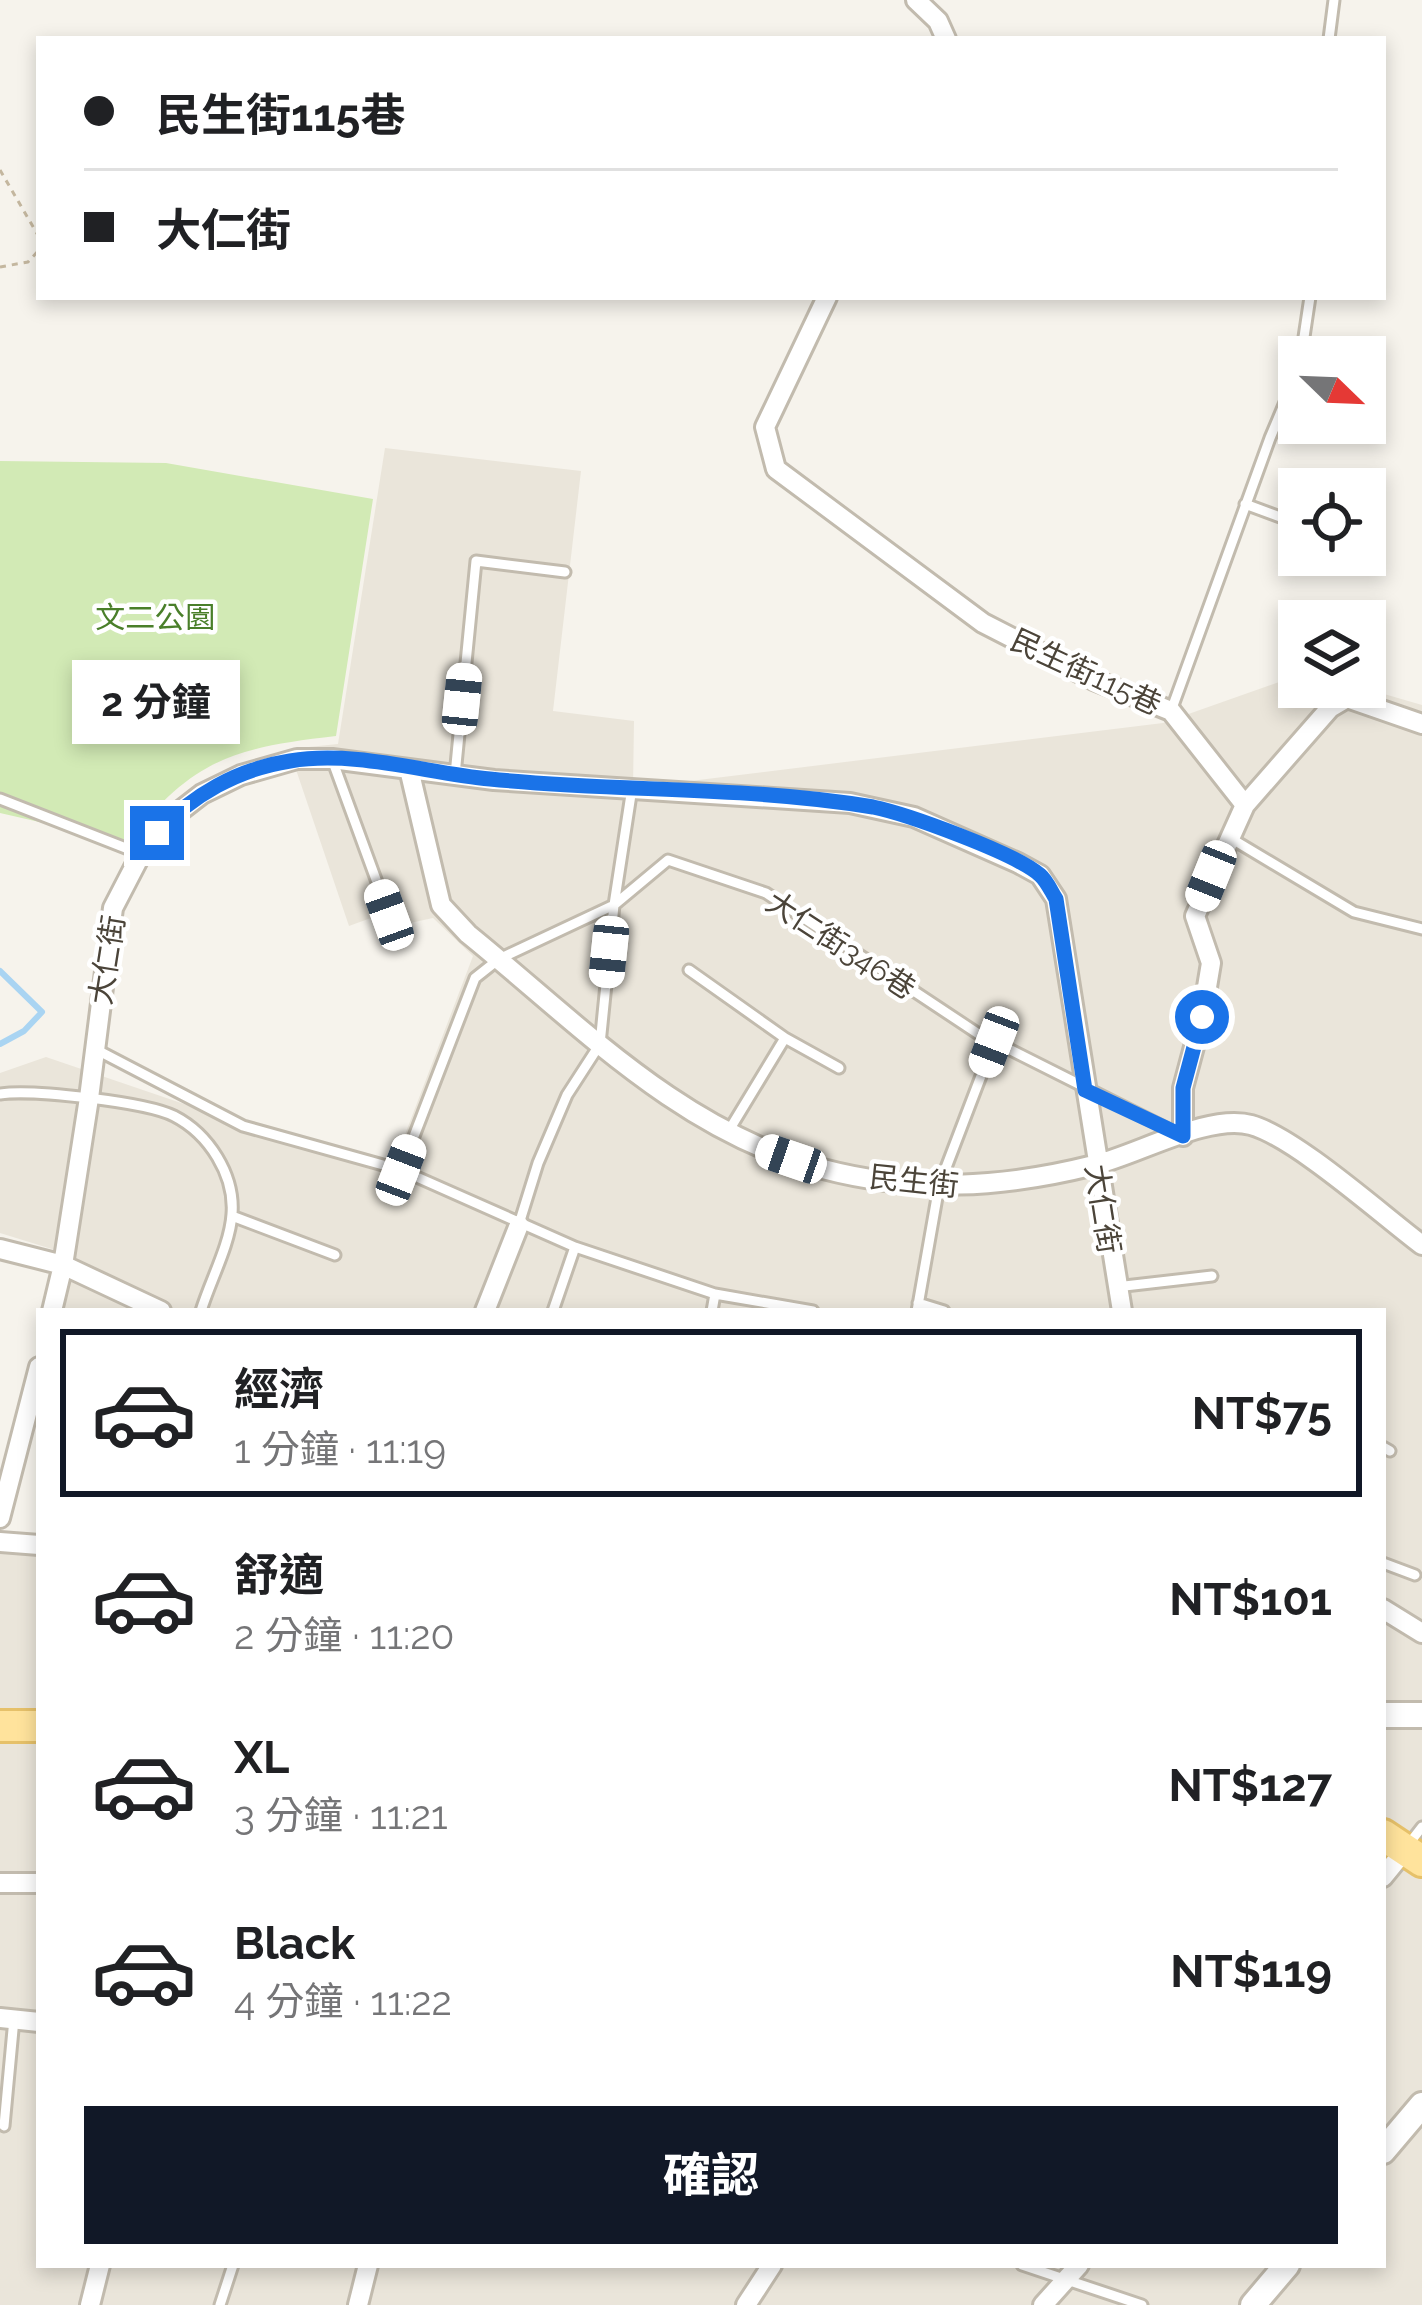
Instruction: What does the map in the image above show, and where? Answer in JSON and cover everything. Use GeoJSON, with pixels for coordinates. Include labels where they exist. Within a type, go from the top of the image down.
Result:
{"type":"FeatureCollection","features":[{"type":"Feature","properties":{"kind":"main road"},"geometry":{"type":"LineString","coordinates":[[0,1726],[36,1726]]}},
{"type":"Feature","properties":{"kind":"street"},"geometry":{"type":"LineString","coordinates":[[916,0],[938,21],[945,36]]}},
{"type":"Feature","properties":{"kind":"street","name":"民生街115巷"},"geometry":{"type":"LineString","coordinates":[[826,300],[765,427],[776,469],[983,622],[1094,680],[1171,711],[1245,805]]}},
{"type":"Feature","properties":{"kind":"street"},"geometry":{"type":"LineString","coordinates":[[1183,1136],[1183,1088],[1211,963],[1196,916],[1245,805],[1330,708],[1347,698],[1422,724]]}},
{"type":"Feature","properties":{"kind":"street","name":"大仁街"},"geometry":{"type":"LineString","coordinates":[[53,1308],[89,1098],[113,908],[141,854],[171,818],[202,794],[258,768],[297,759],[850,803],[895,812],[1040,875],[1056,899],[1120,1308]]}},
{"type":"Feature","properties":{"kind":"street","name":"民生街"},"geometry":{"type":"LineString","coordinates":[[409,769],[441,905],[675,1104],[758,1147],[825,1170],[939,1186],[998,1184],[1096,1165],[1235,1121],[1271,1132],[1422,1245]]}},
{"type":"Feature","properties":{"kind":"street"},"geometry":{"type":"LineString","coordinates":[[486,1308],[519,1225]]}},
{"type":"Feature","properties":{"kind":"street"},"geometry":{"type":"LineString","coordinates":[[0,1249],[63,1265],[155,1308]]}},
{"type":"Feature","properties":{"kind":"street"},"geometry":{"type":"LineString","coordinates":[[0,1518],[36,1393]]}},
{"type":"Feature","properties":{"kind":"street"},"geometry":{"type":"LineString","coordinates":[[0,1542],[36,1545]]}},
{"type":"Feature","properties":{"kind":"street"},"geometry":{"type":"LineString","coordinates":[[1386,1611],[1422,1633]]}},
{"type":"Feature","properties":{"kind":"street"},"geometry":{"type":"LineString","coordinates":[[1386,1715],[1422,1715]]}},
{"type":"Feature","properties":{"kind":"street"},"geometry":{"type":"LineString","coordinates":[[1386,1873],[1408,1843]]}},
{"type":"Feature","properties":{"kind":"street"},"geometry":{"type":"LineString","coordinates":[[0,1883],[36,1883]]}},
{"type":"Feature","properties":{"kind":"street"},"geometry":{"type":"LineString","coordinates":[[1386,2147],[1422,2105]]}},
{"type":"Feature","properties":{"kind":"street"},"geometry":{"type":"LineString","coordinates":[[90,2305],[99,2268]]}},
{"type":"Feature","properties":{"kind":"street"},"geometry":{"type":"LineString","coordinates":[[358,2305],[367,2268]]}},
{"type":"Feature","properties":{"kind":"street"},"geometry":{"type":"LineString","coordinates":[[746,2305],[770,2268]]}},
{"type":"Feature","properties":{"kind":"street"},"geometry":{"type":"LineString","coordinates":[[1253,2305],[1284,2268]]}},
{"type":"Feature","properties":{"kind":"street"},"geometry":{"type":"LineString","coordinates":[[1043,2305],[1073,2272]]}},
{"type":"Feature","properties":{"kind":"lane"},"geometry":{"type":"LineString","coordinates":[[1329,36],[1334,0]]}},
{"type":"Feature","properties":{"kind":"lane"},"geometry":{"type":"LineString","coordinates":[[1304,336],[1310,300]]}},
{"type":"Feature","properties":{"kind":"lane"},"geometry":{"type":"LineString","coordinates":[[1171,711],[1278,422]]}},
{"type":"Feature","properties":{"kind":"lane"},"geometry":{"type":"LineString","coordinates":[[1245,504],[1278,516]]}},
{"type":"Feature","properties":{"kind":"lane"},"geometry":{"type":"LineString","coordinates":[[454,775],[476,561],[566,572]]}},
{"type":"Feature","properties":{"kind":"lane"},"geometry":{"type":"LineString","coordinates":[[332,759],[389,915]]}},
{"type":"Feature","properties":{"kind":"lane"},"geometry":{"type":"LineString","coordinates":[[519,1225],[538,1163],[567,1095],[600,1044],[632,788]]}},
{"type":"Feature","properties":{"kind":"lane"},"geometry":{"type":"LineString","coordinates":[[0,799],[141,854]]}},
{"type":"Feature","properties":{"kind":"lane"},"geometry":{"type":"LineString","coordinates":[[1227,837],[1354,912],[1422,928]]}},
{"type":"Feature","properties":{"kind":"lane","name":"大仁街346巷"},"geometry":{"type":"LineString","coordinates":[[499,959],[614,905],[668,860],[766,893],[994,1042],[1183,1136]]}},
{"type":"Feature","properties":{"kind":"lane"},"geometry":{"type":"LineString","coordinates":[[401,1170],[475,978],[499,959]]}},
{"type":"Feature","properties":{"kind":"lane"},"geometry":{"type":"LineString","coordinates":[[688,970],[784,1039],[839,1068]]}},
{"type":"Feature","properties":{"kind":"lane"},"geometry":{"type":"LineString","coordinates":[[728,1132],[784,1039]]}},
{"type":"Feature","properties":{"kind":"lane"},"geometry":{"type":"LineString","coordinates":[[918,1307],[939,1186],[994,1042]]}},
{"type":"Feature","properties":{"kind":"lane"},"geometry":{"type":"LineString","coordinates":[[94,1048],[243,1126],[401,1170],[519,1225],[715,1294],[796,1308]]}},
{"type":"Feature","properties":{"kind":"lane"},"geometry":{"type":"LineString","coordinates":[[0,1094],[16,1091],[89,1098],[172,1114],[222,1162],[232,1216],[202,1308]]}},
{"type":"Feature","properties":{"kind":"lane"},"geometry":{"type":"LineString","coordinates":[[232,1216],[335,1256]]}},
{"type":"Feature","properties":{"kind":"lane"},"geometry":{"type":"LineString","coordinates":[[554,1308],[575,1247]]}},
{"type":"Feature","properties":{"kind":"lane"},"geometry":{"type":"LineString","coordinates":[[1116,1287],[1212,1276]]}},
{"type":"Feature","properties":{"kind":"lane"},"geometry":{"type":"LineString","coordinates":[[713,1308],[715,1294]]}},
{"type":"Feature","properties":{"kind":"lane"},"geometry":{"type":"LineString","coordinates":[[1386,1564],[1414,1575]]}},
{"type":"Feature","properties":{"kind":"lane"},"geometry":{"type":"LineString","coordinates":[[4,2126],[7,2019]]}},
{"type":"Feature","properties":{"kind":"lane"},"geometry":{"type":"LineString","coordinates":[[220,2305],[232,2268]]}},
{"type":"Feature","properties":{"kind":"lane"},"geometry":{"type":"LineString","coordinates":[[1073,2272],[1142,2305]]}},
{"type":"Feature","properties":{"kind":"path"},"geometry":{"type":"LineString","coordinates":[[0,170],[36,232]]}},
{"type":"Feature","properties":{"kind":"path"},"geometry":{"type":"LineString","coordinates":[[0,267],[28,262],[36,253]]}},
{"type":"Feature","properties":{"kind":"shaded area"},"geometry":{"type":"Polygon","coordinates":[[[385,448],[581,471],[553,711],[634,721],[633,788],[1163,723],[1278,682],[1278,708],[1386,708],[1386,695],[1422,705],[1422,2305],[0,2305],[0,1533],[36,1534],[36,2268],[1386,2268],[1386,1308],[43,1308],[55,1250],[0,1233],[0,1073],[46,1057],[390,1174],[473,956],[433,918],[396,926],[379,915],[349,926],[289,749],[338,744],[385,448]]]}},
{"type":"Feature","properties":{"kind":"green space","name":"文二公園"},"geometry":{"type":"Polygon","coordinates":[[[0,461],[166,463],[373,499],[336,736],[269,746],[218,762],[173,792],[127,842],[0,813],[0,461]]]}},
{"type":"Feature","properties":{"kind":"waterway"},"geometry":{"type":"LineString","coordinates":[[0,971],[42,1012],[24,1031],[0,1044]]}},
{"type":"Feature","properties":{"kind":"route"},"geometry":{"type":"LineString","coordinates":[[157,833],[189,802],[241,775],[312,758],[494,780],[873,807],[914,817],[1028,868],[1047,884],[1056,899],[1085,1090],[1183,1136],[1183,1088],[1202,1017]]}}]}
